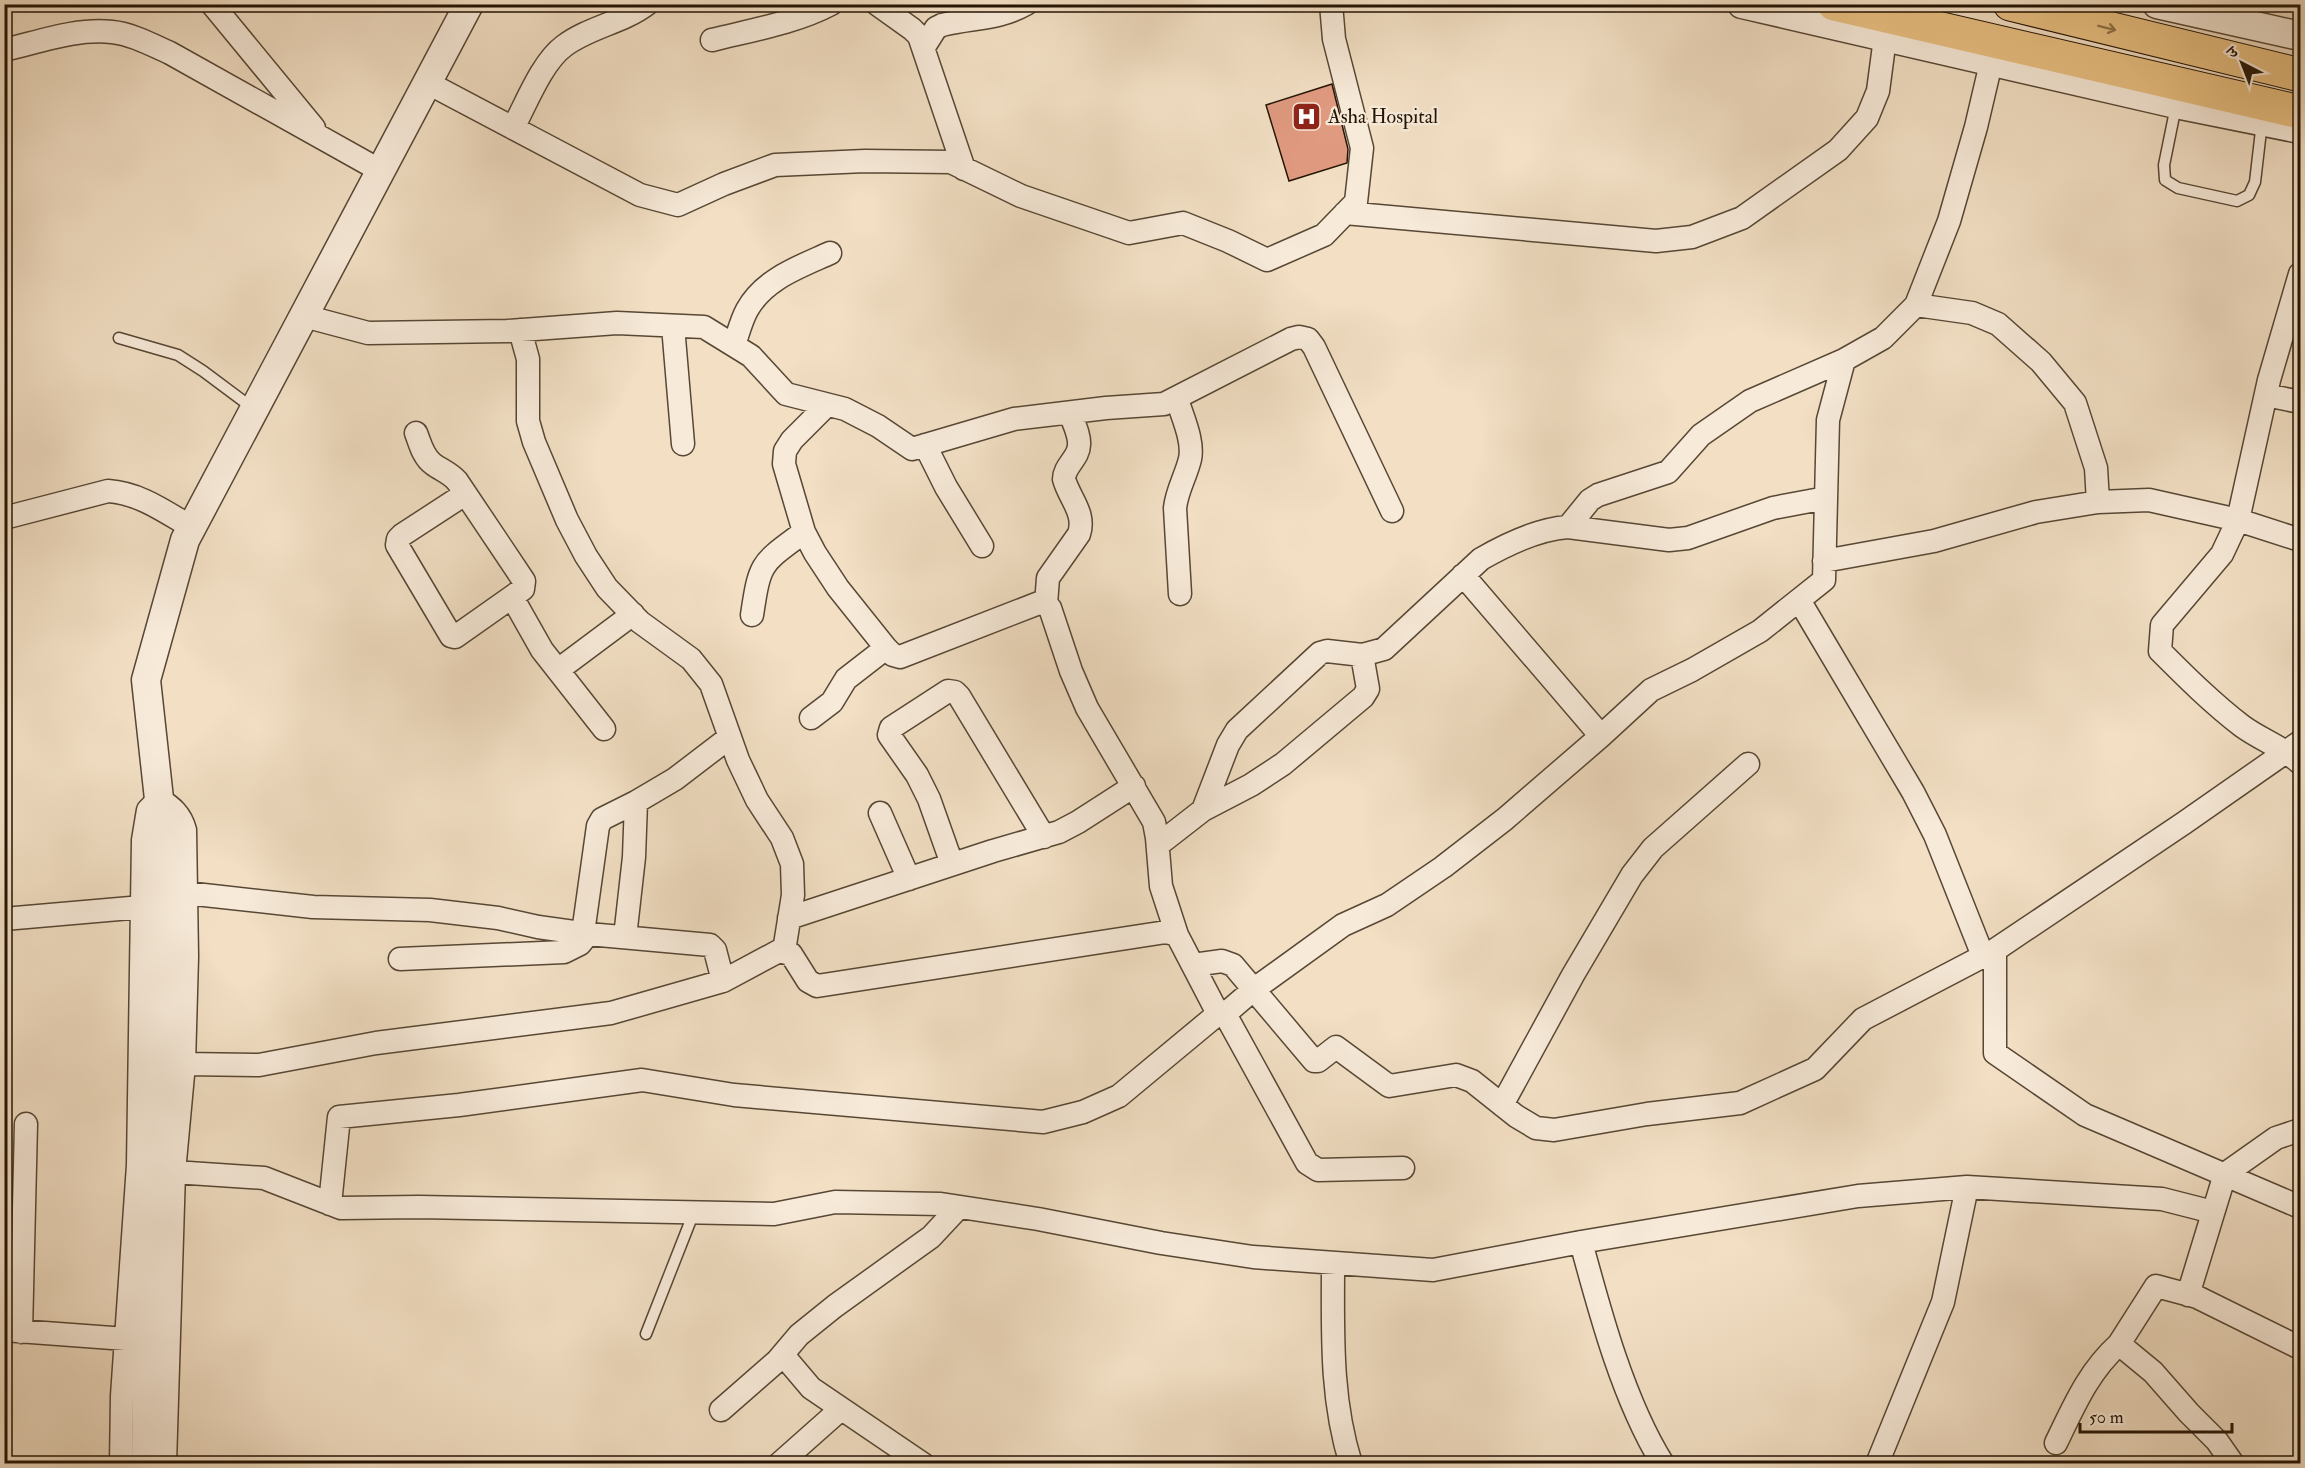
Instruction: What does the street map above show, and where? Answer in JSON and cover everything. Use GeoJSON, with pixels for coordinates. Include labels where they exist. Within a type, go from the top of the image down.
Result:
{"type":"FeatureCollection","features":[{"type":"Feature","properties":{"kind":"highway"},"geometry":{"type":"LineString","coordinates":[[1834,4],[1994,52],[2263,113],[2301,112]]}},
{"type":"Feature","properties":{"kind":"highway"},"geometry":{"type":"LineString","coordinates":[[2010,4],[2301,75]]}},
{"type":"Feature","properties":{"kind":"street"},"geometry":{"type":"LineString","coordinates":[[212,4],[323,138]]}},
{"type":"Feature","properties":{"kind":"street"},"geometry":{"type":"LineString","coordinates":[[513,128],[549,62],[563,46],[639,11],[647,4]]}},
{"type":"Feature","properties":{"kind":"street"},"geometry":{"type":"LineString","coordinates":[[712,40],[804,16],[831,4]]}},
{"type":"Feature","properties":{"kind":"street"},"geometry":{"type":"LineString","coordinates":[[877,4],[912,28],[919,36],[964,169]]}},
{"type":"Feature","properties":{"kind":"street"},"geometry":{"type":"LineString","coordinates":[[924,47],[936,28],[942,25],[996,17],[1011,13],[1026,4]]}},
{"type":"Feature","properties":{"kind":"street"},"geometry":{"type":"LineString","coordinates":[[428,83],[640,195],[678,206],[724,184],[775,165],[865,161],[951,162],[1021,196],[1129,233],[1183,223],[1267,260],[1324,235],[1356,202],[1362,148],[1334,39],[1331,4]]}},
{"type":"Feature","properties":{"kind":"street"},"geometry":{"type":"LineString","coordinates":[[1568,527],[1590,500],[1598,495],[1668,472],[1701,435],[1750,401],[1844,360],[1883,338],[1916,305],[1949,221],[1976,127],[1994,52],[1885,38],[1742,4]]}},
{"type":"Feature","properties":{"kind":"street"},"geometry":{"type":"LineString","coordinates":[[2157,4],[2301,36]]}},
{"type":"Feature","properties":{"kind":"street"},"geometry":{"type":"LineString","coordinates":[[146,1464],[147,1337],[157,1180],[165,921],[159,799],[147,680],[184,540],[428,83],[460,10]]}},
{"type":"Feature","properties":{"kind":"street"},"geometry":{"type":"LineString","coordinates":[[4,50],[76,33],[112,32],[142,40],[170,53],[381,171]]}},
{"type":"Feature","properties":{"kind":"street"},"geometry":{"type":"LineString","coordinates":[[1345,213],[1656,241],[1692,237],[1742,218],[1838,150],[1867,118],[1878,90],[1885,38]]}},
{"type":"Feature","properties":{"kind":"street"},"geometry":{"type":"LineString","coordinates":[[2263,113],[2301,129]]}},
{"type":"Feature","properties":{"kind":"street"},"geometry":{"type":"LineString","coordinates":[[734,345],[747,310],[762,291],[778,277],[830,253]]}},
{"type":"Feature","properties":{"kind":"street"},"geometry":{"type":"LineString","coordinates":[[2296,752],[2244,728],[2202,693],[2160,651],[2162,625],[2222,554],[2238,520],[2266,395],[2301,274]]}},
{"type":"Feature","properties":{"kind":"street"},"geometry":{"type":"LineString","coordinates":[[1916,305],[1972,313],[1998,324],[2041,362],[2075,403],[2096,468],[2098,502]]}},
{"type":"Feature","properties":{"kind":"street"},"geometry":{"type":"LineString","coordinates":[[304,316],[368,333],[520,330],[616,323],[704,327],[751,356],[786,394],[845,409],[878,426],[912,449],[1014,419],[1164,404],[1299,337],[1308,339],[1314,347],[1392,511]]}},
{"type":"Feature","properties":{"kind":"street"},"geometry":{"type":"LineString","coordinates":[[674,326],[683,444]]}},
{"type":"Feature","properties":{"kind":"street"},"geometry":{"type":"LineString","coordinates":[[520,330],[528,353],[527,406],[534,442],[567,520],[586,556],[608,588],[640,622],[691,659],[711,684],[730,737],[757,800],[782,838],[792,864],[793,895],[784,951]]}},
{"type":"Feature","properties":{"kind":"street"},"geometry":{"type":"LineString","coordinates":[[330,1204],[339,1117],[459,1106],[642,1080],[734,1095],[1043,1122],[1083,1112],[1119,1096],[1222,1013],[1344,925],[1387,905],[1443,867],[1505,819],[1651,690],[1692,670],[1760,631],[1824,580],[1828,420],[1844,360]]}},
{"type":"Feature","properties":{"kind":"street"},"geometry":{"type":"LineString","coordinates":[[2266,395],[2301,402]]}},
{"type":"Feature","properties":{"kind":"street"},"geometry":{"type":"LineString","coordinates":[[1177,399],[1191,448],[1190,458],[1176,496],[1175,508],[1180,594]]}},
{"type":"Feature","properties":{"kind":"street"},"geometry":{"type":"LineString","coordinates":[[827,405],[792,440],[785,452],[784,464],[804,531],[838,588],[886,648],[893,655],[900,657],[1039,603],[1046,604],[1050,608],[1071,671],[1087,708],[1154,822],[1161,886],[1176,935],[1307,1163],[1318,1170],[1403,1168]]}},
{"type":"Feature","properties":{"kind":"street"},"geometry":{"type":"LineString","coordinates":[[1046,604],[1048,578],[1079,534],[1081,526],[1081,517],[1064,479],[1064,473],[1079,449],[1070,412]]}},
{"type":"Feature","properties":{"kind":"street"},"geometry":{"type":"LineString","coordinates":[[416,433],[426,457],[451,474],[465,494],[525,581],[523,589],[453,637],[397,545],[398,539],[465,494]]}},
{"type":"Feature","properties":{"kind":"street"},"geometry":{"type":"LineString","coordinates":[[925,445],[946,487],[981,546]]}},
{"type":"Feature","properties":{"kind":"street"},"geometry":{"type":"LineString","coordinates":[[4,518],[108,491],[125,492],[141,498],[191,527]]}},
{"type":"Feature","properties":{"kind":"street"},"geometry":{"type":"LineString","coordinates":[[1203,810],[1228,745],[1248,717],[1320,653],[1327,651],[1362,656],[1384,649],[1463,575],[1495,550],[1552,528],[1568,527],[1669,540],[1688,538],[1773,508],[1826,498]]}},
{"type":"Feature","properties":{"kind":"street"},"geometry":{"type":"LineString","coordinates":[[1824,561],[1934,541],[2036,512],[2098,502],[2149,500],[2238,520],[2301,540]]}},
{"type":"Feature","properties":{"kind":"street"},"geometry":{"type":"LineString","coordinates":[[752,615],[761,569],[768,559],[804,531]]}},
{"type":"Feature","properties":{"kind":"street"},"geometry":{"type":"LineString","coordinates":[[1463,575],[1601,736]]}},
{"type":"Feature","properties":{"kind":"street"},"geometry":{"type":"LineString","coordinates":[[512,597],[542,650],[604,729]]}},
{"type":"Feature","properties":{"kind":"street"},"geometry":{"type":"LineString","coordinates":[[1799,600],[1918,801],[1989,953],[1995,1053],[2085,1115],[2301,1207]]}},
{"type":"Feature","properties":{"kind":"street"},"geometry":{"type":"LineString","coordinates":[[558,670],[633,614]]}},
{"type":"Feature","properties":{"kind":"street"},"geometry":{"type":"LineString","coordinates":[[811,718],[832,702],[846,680],[886,648]]}},
{"type":"Feature","properties":{"kind":"street"},"geometry":{"type":"LineString","coordinates":[[1158,845],[1203,810],[1251,785],[1283,764],[1363,697],[1368,689],[1362,656]]}},
{"type":"Feature","properties":{"kind":"street"},"geometry":{"type":"LineString","coordinates":[[952,864],[929,799],[917,775],[889,735],[891,728],[948,691],[955,692],[959,696],[1044,837]]}},
{"type":"Feature","properties":{"kind":"street"},"geometry":{"type":"LineString","coordinates":[[400,958],[564,952],[580,944],[586,934],[598,826],[602,819],[636,802],[675,778],[730,737]]}},
{"type":"Feature","properties":{"kind":"street"},"geometry":{"type":"LineString","coordinates":[[1193,965],[1222,961],[1233,965],[1314,1061],[1318,1061],[1336,1047],[1389,1086],[1456,1075],[1472,1080],[1502,1105],[1536,1128],[1554,1130],[1647,1114],[1740,1103],[1815,1069],[1863,1019],[1989,953],[2296,752]]}},
{"type":"Feature","properties":{"kind":"street"},"geometry":{"type":"LineString","coordinates":[[1502,1105],[1573,975],[1632,875],[1653,848],[1748,764]]}},
{"type":"Feature","properties":{"kind":"street"},"geometry":{"type":"LineString","coordinates":[[789,918],[952,864],[1044,837],[1078,822],[1134,786]]}},
{"type":"Feature","properties":{"kind":"street"},"geometry":{"type":"LineString","coordinates":[[159,799],[182,818],[185,830],[186,893],[184,1064],[174,1172],[165,1464]]}},
{"type":"Feature","properties":{"kind":"street"},"geometry":{"type":"LineString","coordinates":[[121,1464],[122,1396],[138,1165],[144,822],[148,810],[159,799]]}},
{"type":"Feature","properties":{"kind":"street"},"geometry":{"type":"LineString","coordinates":[[624,937],[634,857],[636,802]]}},
{"type":"Feature","properties":{"kind":"street"},"geometry":{"type":"LineString","coordinates":[[880,813],[909,879]]}},
{"type":"Feature","properties":{"kind":"street"},"geometry":{"type":"LineString","coordinates":[[186,893],[313,907],[430,909],[498,918],[586,934],[710,945],[715,950],[723,981]]}},
{"type":"Feature","properties":{"kind":"street"},"geometry":{"type":"LineString","coordinates":[[4,919],[142,907]]}},
{"type":"Feature","properties":{"kind":"street"},"geometry":{"type":"LineString","coordinates":[[184,1064],[259,1065],[376,1043],[611,1013],[723,981],[778,951],[791,954],[808,981],[817,986],[1166,932],[1176,935]]}},
{"type":"Feature","properties":{"kind":"street"},"geometry":{"type":"LineString","coordinates":[[26,1124],[14,1189],[13,1331],[126,1340]]}},
{"type":"Feature","properties":{"kind":"street"},"geometry":{"type":"LineString","coordinates":[[2187,1295],[2225,1174],[2276,1138],[2301,1130]]}},
{"type":"Feature","properties":{"kind":"street"},"geometry":{"type":"LineString","coordinates":[[174,1172],[264,1178],[341,1208],[774,1214],[835,1202],[959,1207],[1253,1257],[1433,1270],[1581,1242],[1858,1196],[1966,1187],[2162,1199],[2213,1212]]}},
{"type":"Feature","properties":{"kind":"street"},"geometry":{"type":"LineString","coordinates":[[1877,1464],[1943,1302],[1966,1187]]}},
{"type":"Feature","properties":{"kind":"street"},"geometry":{"type":"LineString","coordinates":[[721,1410],[783,1355],[800,1335],[835,1306],[931,1237],[959,1207]]}},
{"type":"Feature","properties":{"kind":"street"},"geometry":{"type":"LineString","coordinates":[[1581,1242],[1595,1295],[1635,1408],[1663,1464]]}},
{"type":"Feature","properties":{"kind":"street"},"geometry":{"type":"LineString","coordinates":[[1333,1263],[1334,1381],[1345,1446],[1351,1464]]}},
{"type":"Feature","properties":{"kind":"street"},"geometry":{"type":"LineString","coordinates":[[2056,1443],[2087,1379],[2105,1356],[2119,1344],[2156,1286],[2197,1297],[2301,1348]]}},
{"type":"Feature","properties":{"kind":"street"},"geometry":{"type":"LineString","coordinates":[[2119,1344],[2153,1372],[2217,1441],[2234,1464]]}},
{"type":"Feature","properties":{"kind":"street"},"geometry":{"type":"LineString","coordinates":[[783,1355],[811,1388],[923,1464]]}},
{"type":"Feature","properties":{"kind":"street"},"geometry":{"type":"LineString","coordinates":[[779,1464],[841,1409]]}},
{"type":"Feature","properties":{"kind":"lane"},"geometry":{"type":"LineString","coordinates":[[2178,94],[2164,165],[2165,180],[2178,188],[2227,199],[2237,201],[2248,195],[2255,182],[2263,113]]}},
{"type":"Feature","properties":{"kind":"lane"},"geometry":{"type":"LineString","coordinates":[[119,338],[178,355],[254,410]]}},
{"type":"Feature","properties":{"kind":"lane"},"geometry":{"type":"LineString","coordinates":[[646,1334],[694,1212]]}},
{"type":"Feature","properties":{"kind":"building"},"geometry":{"type":"Polygon","coordinates":[[[1332,84],[1348,149],[1347,163],[1289,181],[1266,105],[1332,84]]]}},
{"type":"Feature","properties":{"kind":"place","name":"Asha Hospital"},"geometry":{"type":"Point","coordinates":[1307,116]}}]}
